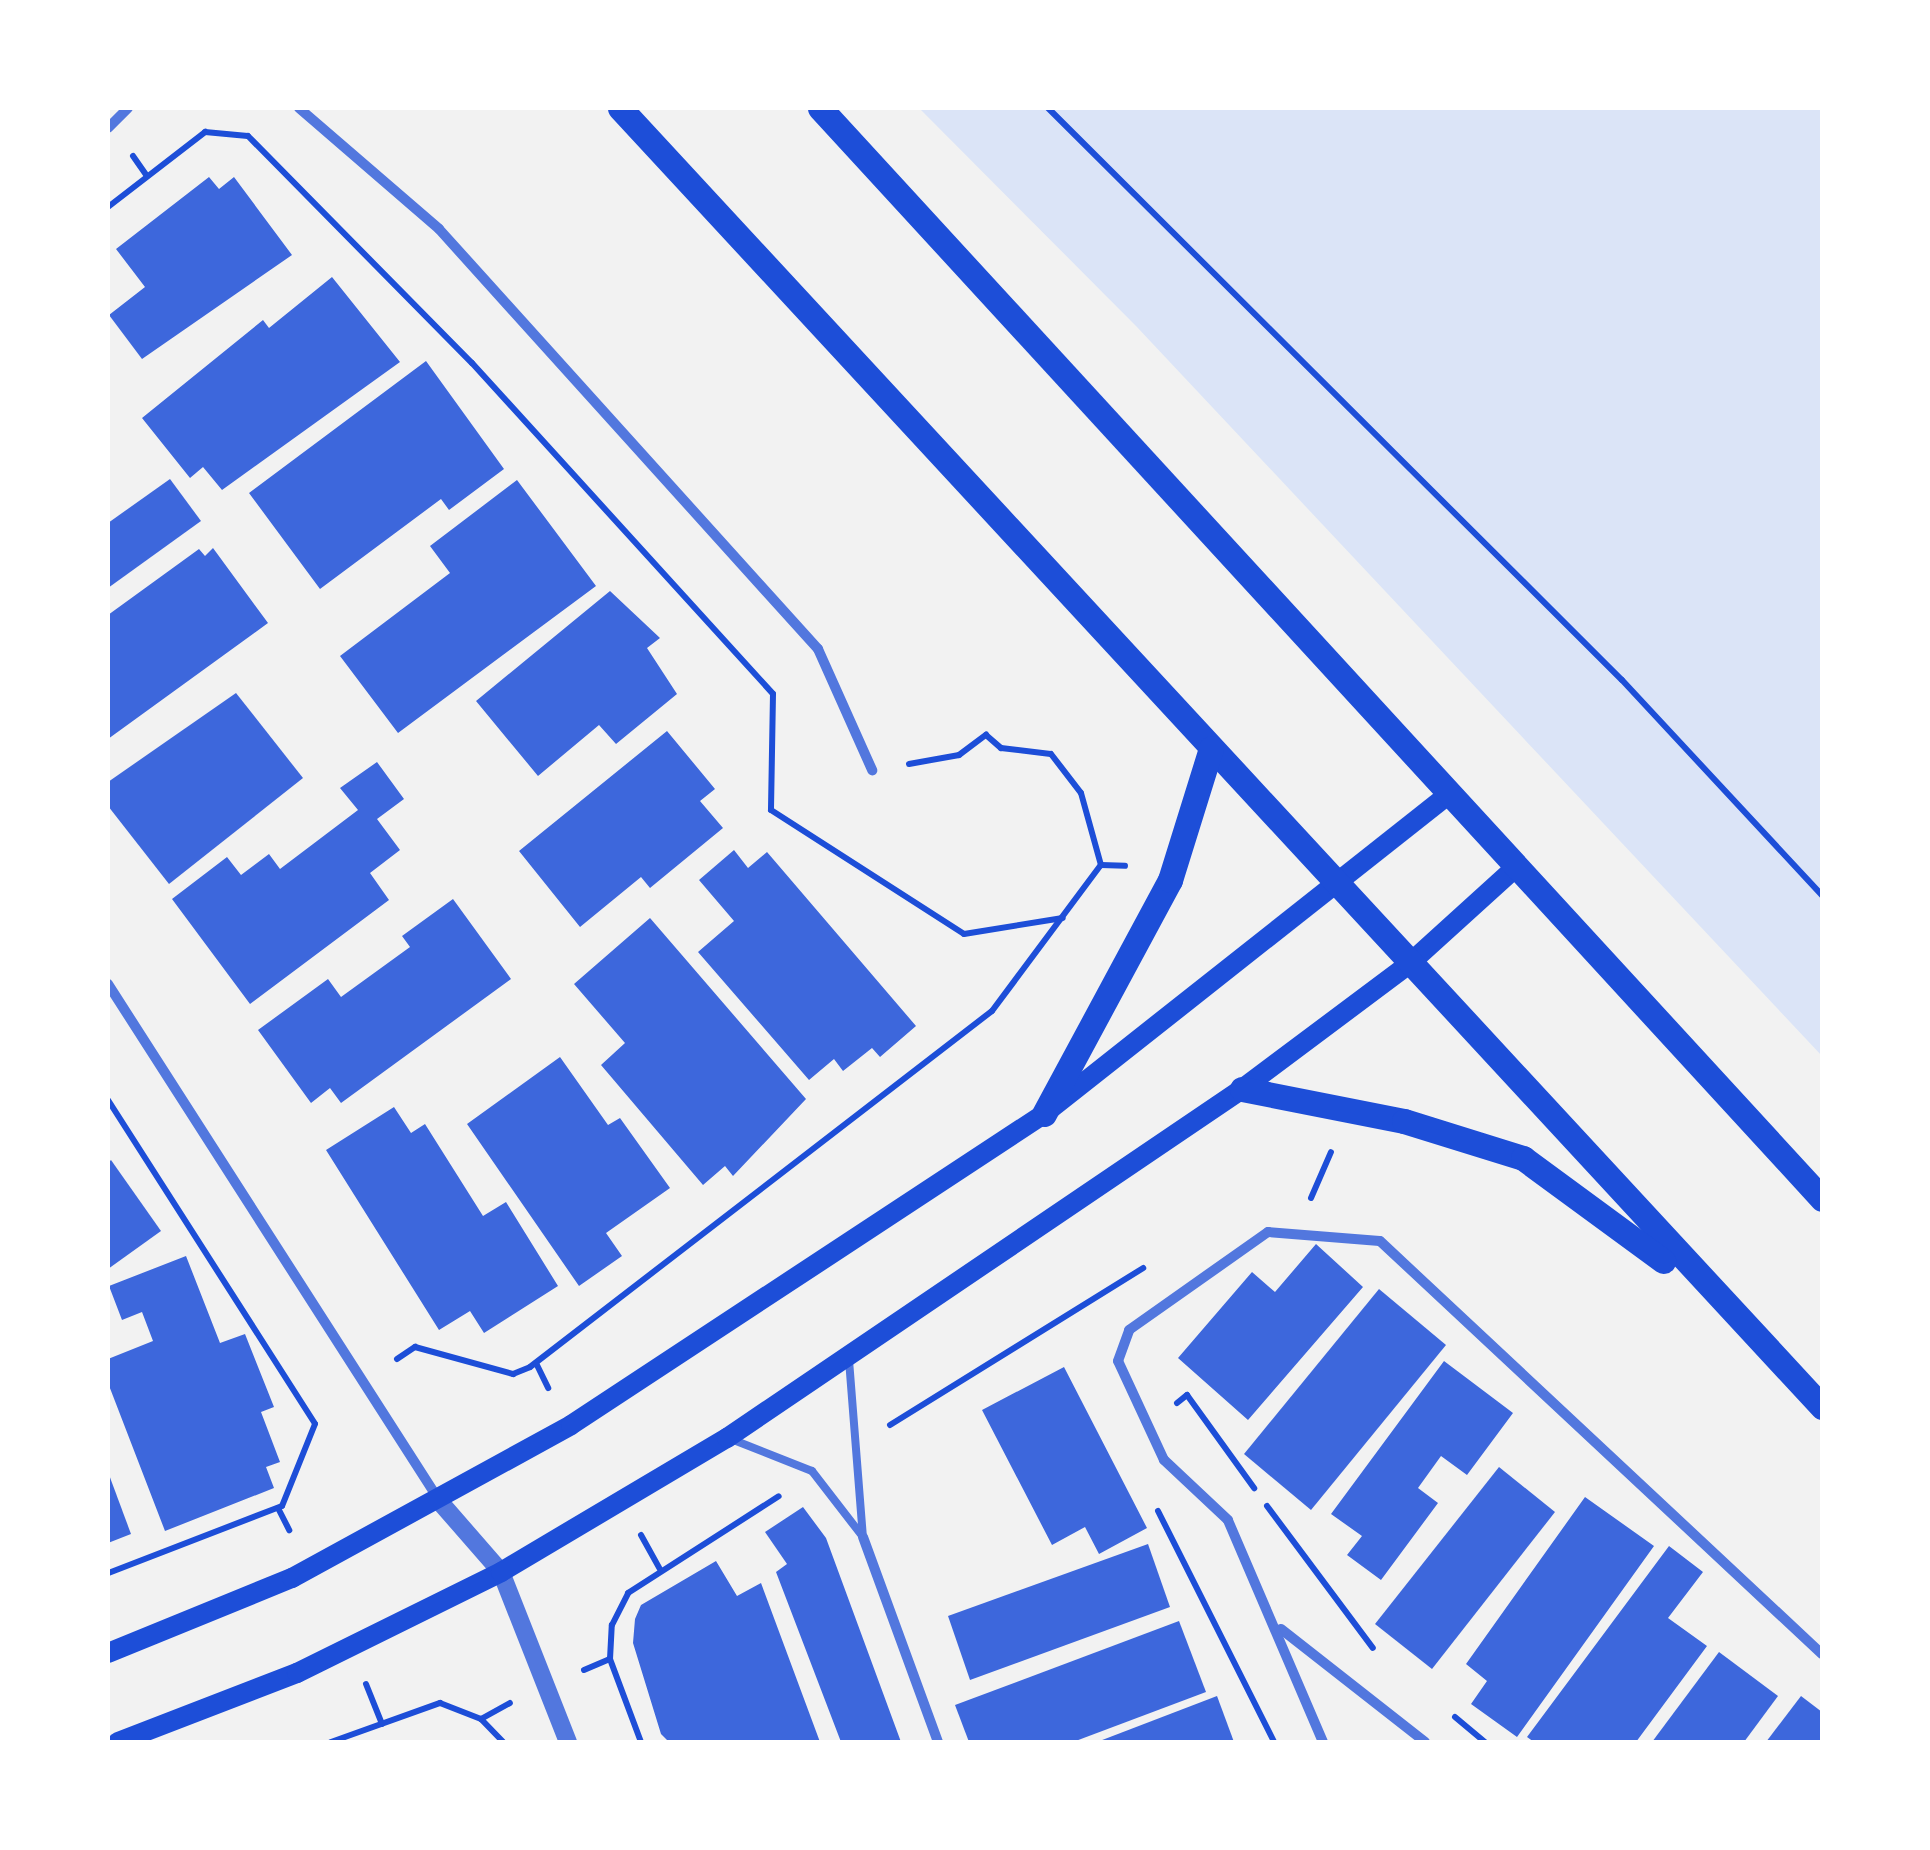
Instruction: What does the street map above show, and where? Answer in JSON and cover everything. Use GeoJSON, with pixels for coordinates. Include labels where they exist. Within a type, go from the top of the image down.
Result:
{"type":"FeatureCollection","features":[{"type":"Feature","properties":{"kind":"main road"},"geometry":{"type":"LineString","coordinates":[[620,108],[1711,1297],[1822,1408]]}},
{"type":"Feature","properties":{"kind":"main road"},"geometry":{"type":"LineString","coordinates":[[820,108],[1822,1199]]}},
{"type":"Feature","properties":{"kind":"main road"},"geometry":{"type":"LineString","coordinates":[[1044,1114],[1170,880],[1210,748]]}},
{"type":"Feature","properties":{"kind":"main road"},"geometry":{"type":"LineString","coordinates":[[108,1653],[292,1578],[440,1502],[1044,1114],[1340,889],[1449,794]]}},
{"type":"Feature","properties":{"kind":"main road"},"geometry":{"type":"LineString","coordinates":[[118,1742],[297,1673],[501,1572],[727,1438],[1242,1089],[1408,965],[1515,868]]}},
{"type":"Feature","properties":{"kind":"main road"},"geometry":{"type":"LineString","coordinates":[[1242,1089],[1404,1121],[1523,1158],[1711,1297]]}},
{"type":"Feature","properties":{"kind":"street"},"geometry":{"type":"LineString","coordinates":[[108,128],[128,108]]}},
{"type":"Feature","properties":{"kind":"street"},"geometry":{"type":"LineString","coordinates":[[300,108],[440,230],[818,648],[872,770]]}},
{"type":"Feature","properties":{"kind":"street"},"geometry":{"type":"LineString","coordinates":[[108,984],[440,1502],[501,1572],[568,1742]]}},
{"type":"Feature","properties":{"kind":"street"},"geometry":{"type":"LineString","coordinates":[[1323,1742],[1280,1629],[1228,1520],[1143,1428],[1118,1361],[1130,1330],[1268,1232],[1380,1241],[1822,1654]]}},
{"type":"Feature","properties":{"kind":"street"},"geometry":{"type":"LineString","coordinates":[[863,1537],[938,1742]]}},
{"type":"Feature","properties":{"kind":"street"},"geometry":{"type":"LineString","coordinates":[[1280,1629],[1425,1742]]}},
{"type":"Feature","properties":{"kind":"lane"},"geometry":{"type":"LineString","coordinates":[[848,1355],[863,1537]]}},
{"type":"Feature","properties":{"kind":"lane"},"geometry":{"type":"LineString","coordinates":[[727,1438],[812,1471],[863,1537]]}},
{"type":"Feature","properties":{"kind":"path"},"geometry":{"type":"LineString","coordinates":[[1048,108],[1622,680],[1822,895]]}},
{"type":"Feature","properties":{"kind":"path"},"geometry":{"type":"LineString","coordinates":[[108,207],[205,132],[248,136],[346,230],[773,694],[772,810],[964,934],[1063,918]]}},
{"type":"Feature","properties":{"kind":"path"},"geometry":{"type":"LineString","coordinates":[[132,156],[148,176]]}},
{"type":"Feature","properties":{"kind":"path"},"geometry":{"type":"LineString","coordinates":[[872,770],[959,754],[986,735],[1001,748],[1051,754],[1081,794],[1101,865]]}},
{"type":"Feature","properties":{"kind":"path"},"geometry":{"type":"LineString","coordinates":[[397,1359],[416,1348],[513,1374],[536,1362],[992,1011],[1101,865]]}},
{"type":"Feature","properties":{"kind":"path"},"geometry":{"type":"LineString","coordinates":[[1101,865],[1131,866]]}},
{"type":"Feature","properties":{"kind":"path"},"geometry":{"type":"LineString","coordinates":[[108,1100],[311,1408],[301,1477],[278,1508],[108,1573]]}},
{"type":"Feature","properties":{"kind":"path"},"geometry":{"type":"LineString","coordinates":[[536,1362],[551,1394]]}},
{"type":"Feature","properties":{"kind":"path"},"geometry":{"type":"LineString","coordinates":[[1187,1395],[1379,1653]]}},
{"type":"Feature","properties":{"kind":"path"},"geometry":{"type":"LineString","coordinates":[[311,1408],[322,1402]]}},
{"type":"Feature","properties":{"kind":"path"},"geometry":{"type":"LineString","coordinates":[[641,1742],[610,1660],[612,1625],[628,1593],[786,1492]]}},
{"type":"Feature","properties":{"kind":"path"},"geometry":{"type":"LineString","coordinates":[[1154,1504],[1274,1742]]}},
{"type":"Feature","properties":{"kind":"path"},"geometry":{"type":"LineString","coordinates":[[278,1508],[292,1536]]}},
{"type":"Feature","properties":{"kind":"path"},"geometry":{"type":"LineString","coordinates":[[640,1532],[660,1569]]}},
{"type":"Feature","properties":{"kind":"path"},"geometry":{"type":"LineString","coordinates":[[578,1672],[610,1660]]}},
{"type":"Feature","properties":{"kind":"path"},"geometry":{"type":"LineString","coordinates":[[366,1684],[382,1724]]}},
{"type":"Feature","properties":{"kind":"path"},"geometry":{"type":"LineString","coordinates":[[331,1742],[440,1703],[481,1720],[503,1742]]}},
{"type":"Feature","properties":{"kind":"path"},"geometry":{"type":"LineString","coordinates":[[481,1720],[510,1703]]}},
{"type":"Feature","properties":{"kind":"path"},"geometry":{"type":"LineString","coordinates":[[1440,1704],[1485,1742]]}},
{"type":"Feature","properties":{"kind":"shaded area"},"geometry":{"type":"Polygon","coordinates":[[[919,108],[1822,108],[1822,1056],[1136,326],[919,108]]]}},
{"type":"Feature","properties":{"kind":"building"},"geometry":{"type":"Polygon","coordinates":[[[209,177],[219,189],[234,177],[292,255],[142,359],[109,315],[145,287],[116,249],[209,177]]]}},
{"type":"Feature","properties":{"kind":"building"},"geometry":{"type":"Polygon","coordinates":[[[332,277],[400,362],[222,490],[203,467],[190,478],[142,418],[263,320],[269,328],[332,277]]]}},
{"type":"Feature","properties":{"kind":"building"},"geometry":{"type":"Polygon","coordinates":[[[426,361],[504,469],[449,510],[441,499],[320,589],[249,493],[426,361]]]}},
{"type":"Feature","properties":{"kind":"building"},"geometry":{"type":"Polygon","coordinates":[[[170,479],[201,521],[108,588],[108,523],[170,479]]]}},
{"type":"Feature","properties":{"kind":"building"},"geometry":{"type":"Polygon","coordinates":[[[517,480],[596,586],[398,733],[340,656],[450,573],[430,546],[517,480]]]}},
{"type":"Feature","properties":{"kind":"building"},"geometry":{"type":"Polygon","coordinates":[[[213,548],[268,623],[108,739],[108,615],[199,549],[205,556],[213,548]]]}},
{"type":"Feature","properties":{"kind":"building"},"geometry":{"type":"Polygon","coordinates":[[[610,591],[660,638],[647,648],[677,694],[616,744],[599,725],[538,776],[476,701],[610,591]]]}},
{"type":"Feature","properties":{"kind":"building"},"geometry":{"type":"Polygon","coordinates":[[[236,693],[303,778],[169,884],[108,806],[108,782],[236,693]]]}},
{"type":"Feature","properties":{"kind":"building"},"geometry":{"type":"Polygon","coordinates":[[[667,731],[715,789],[700,801],[723,828],[650,888],[641,877],[580,927],[519,851],[667,731]]]}},
{"type":"Feature","properties":{"kind":"building"},"geometry":{"type":"Polygon","coordinates":[[[377,762],[404,799],[377,819],[400,850],[370,873],[389,900],[250,1004],[172,899],[227,857],[241,875],[269,854],[280,869],[358,810],[340,788],[377,762]]]}},
{"type":"Feature","properties":{"kind":"building"},"geometry":{"type":"Polygon","coordinates":[[[734,850],[748,868],[767,852],[916,1026],[880,1057],[872,1048],[843,1071],[834,1059],[809,1080],[698,952],[734,921],[699,880],[734,850]]]}},
{"type":"Feature","properties":{"kind":"building"},"geometry":{"type":"Polygon","coordinates":[[[453,899],[511,979],[341,1103],[330,1088],[311,1103],[258,1030],[328,979],[341,997],[410,947],[402,936],[453,899]]]}},
{"type":"Feature","properties":{"kind":"building"},"geometry":{"type":"Polygon","coordinates":[[[650,918],[806,1099],[733,1176],[725,1166],[703,1185],[601,1065],[625,1043],[574,984],[650,918]]]}},
{"type":"Feature","properties":{"kind":"building"},"geometry":{"type":"Polygon","coordinates":[[[560,1057],[608,1125],[620,1118],[670,1188],[606,1233],[622,1256],[579,1286],[467,1124],[560,1057]]]}},
{"type":"Feature","properties":{"kind":"building"},"geometry":{"type":"Polygon","coordinates":[[[394,1107],[411,1133],[425,1124],[483,1216],[506,1202],[558,1286],[484,1333],[470,1311],[439,1330],[326,1150],[394,1107]]]}},
{"type":"Feature","properties":{"kind":"building"},"geometry":{"type":"Polygon","coordinates":[[[111,1160],[161,1231],[108,1269],[108,1163],[111,1160]]]}},
{"type":"Feature","properties":{"kind":"building"},"geometry":{"type":"Polygon","coordinates":[[[1316,1244],[1363,1287],[1248,1420],[1178,1358],[1252,1272],[1275,1292],[1316,1244]]]}},
{"type":"Feature","properties":{"kind":"building"},"geometry":{"type":"Polygon","coordinates":[[[186,1256],[220,1343],[245,1334],[274,1407],[261,1412],[280,1462],[266,1467],[274,1488],[165,1531],[108,1383],[108,1359],[153,1341],[142,1312],[122,1320],[109,1286],[186,1256]]]}},
{"type":"Feature","properties":{"kind":"building"},"geometry":{"type":"Polygon","coordinates":[[[1379,1289],[1446,1345],[1311,1510],[1244,1454],[1379,1289]]]}},
{"type":"Feature","properties":{"kind":"building"},"geometry":{"type":"Polygon","coordinates":[[[1444,1361],[1513,1413],[1467,1475],[1441,1456],[1418,1488],[1438,1503],[1381,1580],[1347,1555],[1362,1536],[1331,1514],[1444,1361]]]}},
{"type":"Feature","properties":{"kind":"building"},"geometry":{"type":"Polygon","coordinates":[[[1064,1367],[1147,1528],[1099,1554],[1085,1527],[1052,1545],[982,1410],[1064,1367]]]}},
{"type":"Feature","properties":{"kind":"building"},"geometry":{"type":"Polygon","coordinates":[[[1499,1467],[1555,1512],[1432,1669],[1375,1624],[1499,1467]]]}},
{"type":"Feature","properties":{"kind":"building"},"geometry":{"type":"Polygon","coordinates":[[[108,1472],[131,1534],[108,1543],[108,1472]]]}},
{"type":"Feature","properties":{"kind":"building"},"geometry":{"type":"Polygon","coordinates":[[[1585,1497],[1654,1546],[1517,1737],[1471,1704],[1487,1681],[1466,1664],[1585,1497]]]}},
{"type":"Feature","properties":{"kind":"building"},"geometry":{"type":"Polygon","coordinates":[[[803,1507],[826,1538],[901,1742],[841,1742],[776,1572],[787,1564],[765,1532],[803,1507]]]}},
{"type":"Feature","properties":{"kind":"building"},"geometry":{"type":"Polygon","coordinates":[[[1148,1544],[1170,1607],[970,1680],[948,1616],[1148,1544]]]}},
{"type":"Feature","properties":{"kind":"building"},"geometry":{"type":"Polygon","coordinates":[[[1669,1546],[1703,1572],[1668,1618],[1707,1646],[1636,1742],[1534,1742],[1527,1737],[1669,1546]]]}},
{"type":"Feature","properties":{"kind":"building"},"geometry":{"type":"Polygon","coordinates":[[[716,1561],[737,1596],[761,1583],[820,1742],[669,1742],[661,1734],[633,1643],[635,1619],[641,1605],[716,1561]]]}},
{"type":"Feature","properties":{"kind":"building"},"geometry":{"type":"Polygon","coordinates":[[[1179,1621],[1206,1692],[1073,1742],[969,1742],[955,1705],[1179,1621]]]}},
{"type":"Feature","properties":{"kind":"building"},"geometry":{"type":"Polygon","coordinates":[[[1719,1652],[1778,1696],[1744,1742],[1652,1742],[1719,1652]]]}},
{"type":"Feature","properties":{"kind":"building"},"geometry":{"type":"Polygon","coordinates":[[[1217,1696],[1234,1742],[1097,1742],[1217,1696]]]}},
{"type":"Feature","properties":{"kind":"building"},"geometry":{"type":"Polygon","coordinates":[[[1801,1696],[1822,1712],[1822,1742],[1766,1742],[1801,1696]]]}}]}
